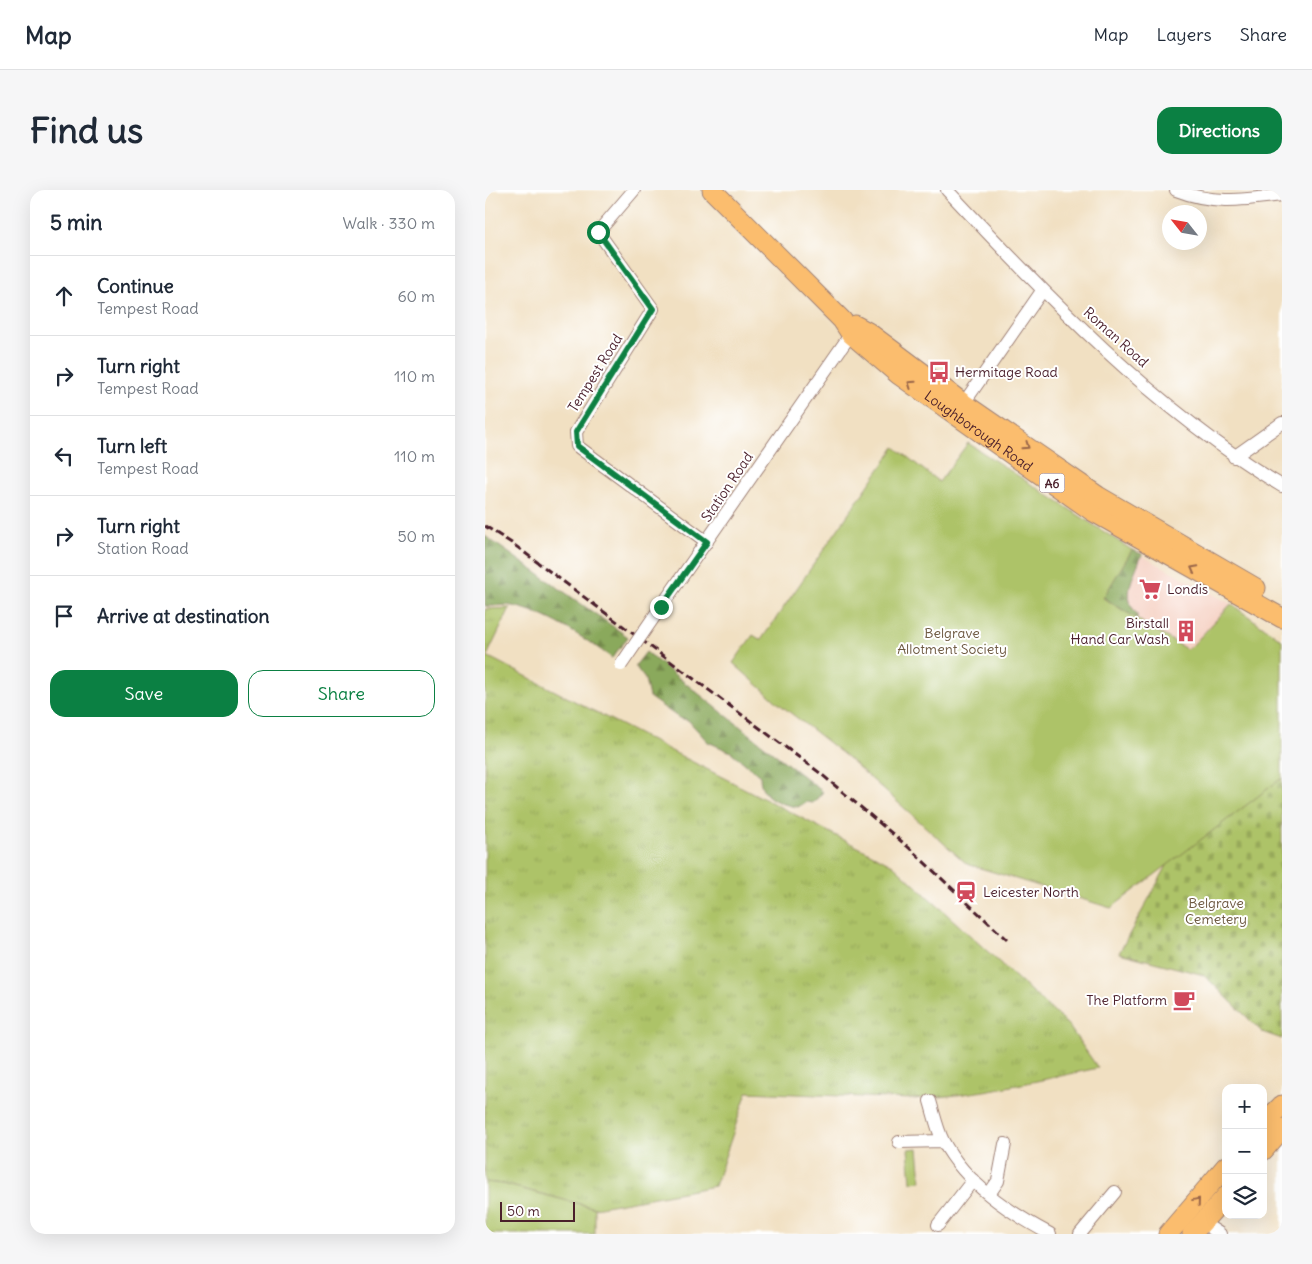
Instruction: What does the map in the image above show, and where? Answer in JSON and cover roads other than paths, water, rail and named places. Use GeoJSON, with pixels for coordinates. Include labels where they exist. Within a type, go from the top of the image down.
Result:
{"type":"FeatureCollection","features":[{"type":"Feature","properties":{"kind":"highway","name":"Loughborough Road"},"geometry":{"type":"LineString","coordinates":[[712,190],[850,327],[868,332],[959,409],[976,427],[1092,511],[1282,618]]}},
{"type":"Feature","properties":{"kind":"highway","name":"Loughborough Road"},"geometry":{"type":"LineString","coordinates":[[959,409],[1098,496],[1282,603]]}},
{"type":"Feature","properties":{"kind":"highway"},"geometry":{"type":"LineString","coordinates":[[1267,1120],[1282,1105]]}},
{"type":"Feature","properties":{"kind":"highway"},"geometry":{"type":"LineString","coordinates":[[1267,1146],[1282,1129]]}},
{"type":"Feature","properties":{"kind":"highway"},"geometry":{"type":"LineString","coordinates":[[1168,1234],[1222,1171]]}},
{"type":"Feature","properties":{"kind":"highway"},"geometry":{"type":"LineString","coordinates":[[1198,1229],[1222,1201]]}},
{"type":"Feature","properties":{"kind":"street","name":"Tempest Road"},"geometry":{"type":"LineString","coordinates":[[634,190],[598,232],[653,309],[576,432],[577,446],[707,542]]}},
{"type":"Feature","properties":{"kind":"street","name":"Roman Road"},"geometry":{"type":"LineString","coordinates":[[947,190],[1042,291],[1159,397],[1234,457],[1282,486]]}},
{"type":"Feature","properties":{"kind":"street"},"geometry":{"type":"LineString","coordinates":[[1176,190],[1196,197],[1219,201],[1282,195]]}},
{"type":"Feature","properties":{"kind":"street"},"geometry":{"type":"LineString","coordinates":[[959,409],[1042,291]]}},
{"type":"Feature","properties":{"kind":"street","name":"Station Road"},"geometry":{"type":"LineString","coordinates":[[621,665],[707,542],[850,327]]}},
{"type":"Feature","properties":{"kind":"street"},"geometry":{"type":"LineString","coordinates":[[1234,457],[1282,423]]}},
{"type":"Feature","properties":{"kind":"street"},"geometry":{"type":"LineString","coordinates":[[930,1101],[943,1141],[973,1180],[1020,1218],[1050,1234]]}},
{"type":"Feature","properties":{"kind":"street"},"geometry":{"type":"LineString","coordinates":[[899,1142],[943,1141]]}},
{"type":"Feature","properties":{"kind":"street"},"geometry":{"type":"LineString","coordinates":[[989,1194],[998,1181],[1005,1144]]}},
{"type":"Feature","properties":{"kind":"street"},"geometry":{"type":"LineString","coordinates":[[938,1226],[973,1180]]}},
{"type":"Feature","properties":{"kind":"street"},"geometry":{"type":"LineString","coordinates":[[1080,1234],[1115,1192]]}},
{"type":"Feature","properties":{"kind":"street"},"geometry":{"type":"LineString","coordinates":[[1198,1229],[1220,1234]]}},
{"type":"Feature","properties":{"kind":"railway"},"geometry":{"type":"LineString","coordinates":[[485,526],[513,544],[820,773],[907,846],[1007,940]]}},
{"type":"Feature","properties":{"kind":"place","name":"Hermitage Road"},"geometry":{"type":"Point","coordinates":[939,372]}},
{"type":"Feature","properties":{"kind":"place","name":"Londis"},"geometry":{"type":"Point","coordinates":[1150,589]}},
{"type":"Feature","properties":{"kind":"place","name":"Birstall Hand Car Wash"},"geometry":{"type":"Point","coordinates":[1186,631]}},
{"type":"Feature","properties":{"kind":"place","name":"Leicester North"},"geometry":{"type":"Point","coordinates":[966,892]}},
{"type":"Feature","properties":{"kind":"place","name":"The Platform"},"geometry":{"type":"Point","coordinates":[1184,1000]}},
{"type":"Feature","properties":{"kind":"park label","name":"Belgrave Allotment Society"},"geometry":{"type":"Point","coordinates":[952,642]}},
{"type":"Feature","properties":{"kind":"park label","name":"Belgrave Cemetery"},"geometry":{"type":"Point","coordinates":[1216,912]}}]}
